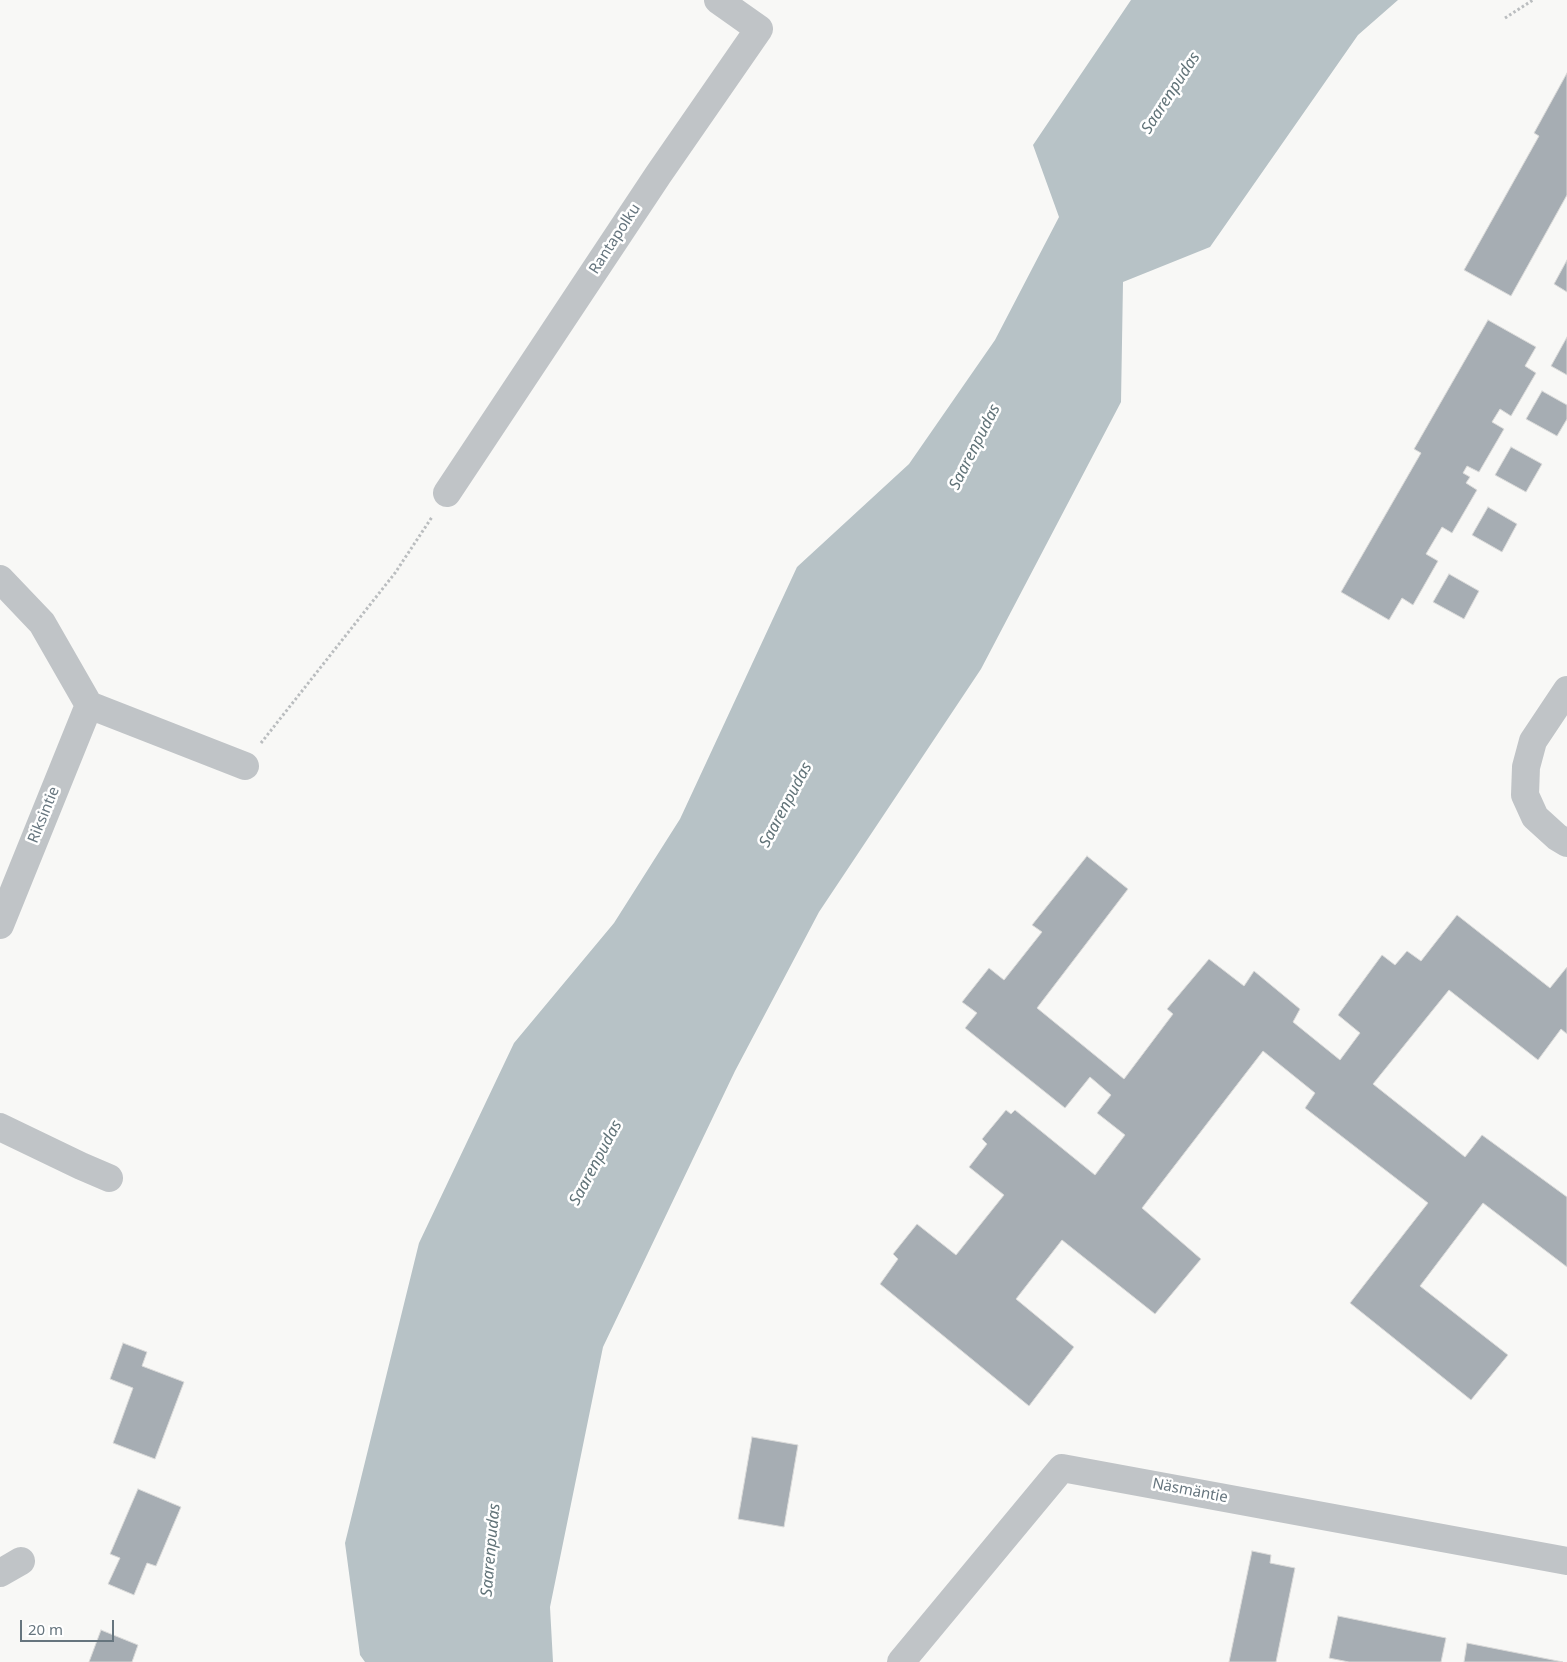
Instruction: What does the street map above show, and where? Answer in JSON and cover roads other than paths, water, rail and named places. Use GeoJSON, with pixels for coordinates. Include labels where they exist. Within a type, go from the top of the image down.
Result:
{"type":"FeatureCollection","features":[{"type":"Feature","properties":{"kind":"street","name":"Rantapolku"},"geometry":{"type":"LineString","coordinates":[[448,493],[652,183],[759,30],[718,0]]}},
{"type":"Feature","properties":{"kind":"street"},"geometry":{"type":"LineString","coordinates":[[0,578],[42,623],[89,705],[245,766]]}},
{"type":"Feature","properties":{"kind":"street"},"geometry":{"type":"LineString","coordinates":[[1567,690],[1533,741],[1526,768],[1526,795],[1534,816],[1557,837],[1567,843]]}},
{"type":"Feature","properties":{"kind":"street","name":"Riksintie"},"geometry":{"type":"LineString","coordinates":[[0,925],[89,705]]}},
{"type":"Feature","properties":{"kind":"street"},"geometry":{"type":"LineString","coordinates":[[0,1127],[109,1178]]}},
{"type":"Feature","properties":{"kind":"street","name":"Näsmäntie"},"geometry":{"type":"LineString","coordinates":[[901,1662],[1062,1468],[1567,1561]]}},
{"type":"Feature","properties":{"kind":"water","name":"Saarenpudas"},"geometry":{"type":"Polygon","coordinates":[[[1131,0],[1398,0],[1358,35],[1210,247],[1123,282],[1121,402],[981,669],[819,912],[735,1071],[603,1347],[550,1607],[553,1662],[365,1662],[360,1655],[345,1543],[419,1243],[514,1043],[614,923],[680,819],[797,567],[909,464],[995,340],[1059,217],[1033,145],[1131,0]]]}}]}
